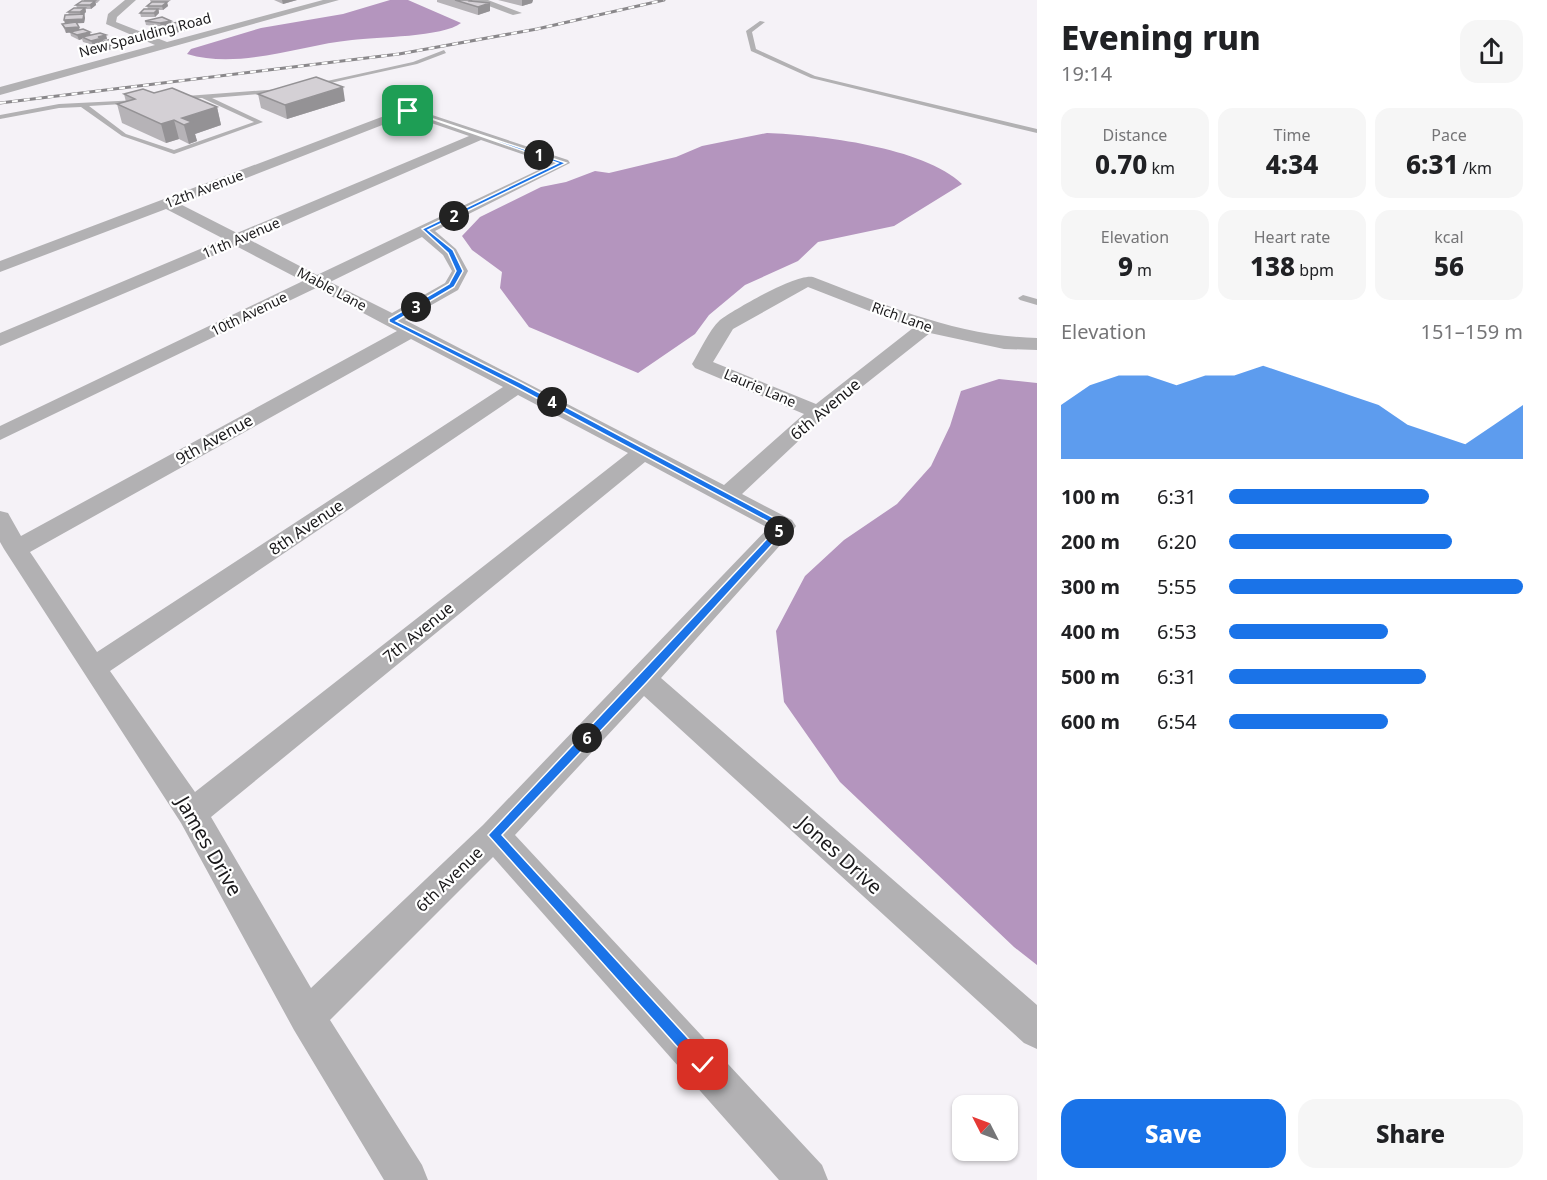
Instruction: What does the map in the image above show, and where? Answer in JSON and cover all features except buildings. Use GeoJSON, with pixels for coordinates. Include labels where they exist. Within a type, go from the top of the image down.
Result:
{"type":"FeatureCollection","features":[{"type":"Feature","properties":{"kind":"street"},"geometry":{"type":"LineString","coordinates":[[131,0],[112,16],[111,24],[164,45]]}},
{"type":"Feature","properties":{"kind":"street","name":"New Spaulding Road"},"geometry":{"type":"LineString","coordinates":[[0,91],[334,0]]}},
{"type":"Feature","properties":{"kind":"street"},"geometry":{"type":"LineString","coordinates":[[478,0],[516,13]]}},
{"type":"Feature","properties":{"kind":"street"},"geometry":{"type":"LineString","coordinates":[[10,75],[27,83]]}},
{"type":"Feature","properties":{"kind":"street","name":"12th Avenue"},"geometry":{"type":"LineString","coordinates":[[0,267],[408,111],[482,135]]}},
{"type":"Feature","properties":{"kind":"street","name":"10th Avenue"},"geometry":{"type":"LineString","coordinates":[[0,434],[563,163],[482,135]]}},
{"type":"Feature","properties":{"kind":"street","name":"11th Avenue"},"geometry":{"type":"LineString","coordinates":[[0,340],[482,135]]}},
{"type":"Feature","properties":{"kind":"street","name":"Mable Lane"},"geometry":{"type":"LineString","coordinates":[[167,203],[318,280],[391,321],[519,385],[784,526]]}},
{"type":"Feature","properties":{"kind":"street"},"geometry":{"type":"LineString","coordinates":[[391,321],[452,285],[459,271],[450,252],[424,230]]}},
{"type":"Feature","properties":{"kind":"street","name":"Rich Lane"},"geometry":{"type":"LineString","coordinates":[[702,364],[726,325],[762,303],[807,281],[926,327],[1004,343],[1037,344]]}},
{"type":"Feature","properties":{"kind":"street","name":"6th Avenue"},"geometry":{"type":"LineString","coordinates":[[727,495],[818,412],[926,327]]}},
{"type":"Feature","properties":{"kind":"street","name":"9th Avenue"},"geometry":{"type":"LineString","coordinates":[[16,549],[413,330]]}},
{"type":"Feature","properties":{"kind":"street","name":"Laurie Lane"},"geometry":{"type":"LineString","coordinates":[[702,364],[818,412]]}},
{"type":"Feature","properties":{"kind":"street","name":"8th Avenue"},"geometry":{"type":"LineString","coordinates":[[93,668],[519,385]]}},
{"type":"Feature","properties":{"kind":"street","name":"7th Avenue"},"geometry":{"type":"LineString","coordinates":[[192,813],[645,451]]}},
{"type":"Feature","properties":{"kind":"street","name":"James Drive"},"geometry":{"type":"LineString","coordinates":[[0,519],[16,549],[93,668],[192,813],[307,1017],[407,1180]]}},
{"type":"Feature","properties":{"kind":"street","name":"6th Avenue"},"geometry":{"type":"LineString","coordinates":[[307,1017],[494,835],[644,679],[784,526]]}},
{"type":"Feature","properties":{"kind":"street","name":"Jones Drive"},"geometry":{"type":"LineString","coordinates":[[644,679],[1037,1030]]}},
{"type":"Feature","properties":{"kind":"street"},"geometry":{"type":"LineString","coordinates":[[494,835],[807,1180]]}},
{"type":"Feature","properties":{"kind":"lane"},"geometry":{"type":"LineString","coordinates":[[762,22],[749,31],[753,51],[813,77],[1037,131]]}},
{"type":"Feature","properties":{"kind":"lane"},"geometry":{"type":"LineString","coordinates":[[299,87],[415,63],[444,52]]}},
{"type":"Feature","properties":{"kind":"lane"},"geometry":{"type":"LineString","coordinates":[[168,99],[288,90]]}},
{"type":"Feature","properties":{"kind":"lane"},"geometry":{"type":"LineString","coordinates":[[84,106],[124,135],[174,152],[260,122],[201,96]]}},
{"type":"Feature","properties":{"kind":"lane"},"geometry":{"type":"LineString","coordinates":[[0,117],[59,106],[145,101]]}},
{"type":"Feature","properties":{"kind":"lane"},"geometry":{"type":"LineString","coordinates":[[1023,298],[1037,302]]}},
{"type":"Feature","properties":{"kind":"shaded area"},"geometry":{"type":"Polygon","coordinates":[[[390,0],[408,0],[461,23],[452,28],[425,34],[352,40],[249,58],[207,58],[187,54],[191,49],[261,28],[343,14],[390,0]]]}},
{"type":"Feature","properties":{"kind":"shaded area"},"geometry":{"type":"Polygon","coordinates":[[[767,133],[842,140],[897,152],[945,171],[962,184],[894,226],[818,242],[798,261],[745,285],[709,315],[695,334],[638,373],[529,327],[500,288],[502,272],[472,250],[462,236],[480,217],[541,187],[566,182],[595,171],[609,173],[676,157],[702,146],[767,133]]]}},
{"type":"Feature","properties":{"kind":"shaded area"},"geometry":{"type":"Polygon","coordinates":[[[999,379],[1037,383],[1037,965],[1014,947],[840,782],[784,702],[776,631],[805,576],[844,540],[897,504],[931,466],[950,426],[961,391],[999,379]]]}},
{"type":"Feature","properties":{"kind":"railway"},"geometry":{"type":"LineString","coordinates":[[0,103],[399,54],[537,29],[664,0]]}},
{"type":"Feature","properties":{"kind":"route"},"geometry":{"type":"LineString","coordinates":[[408,111],[563,163],[424,230],[450,252],[459,271],[452,285],[391,321],[519,385],[784,526],[644,679],[494,835],[703,1065]]}}]}
